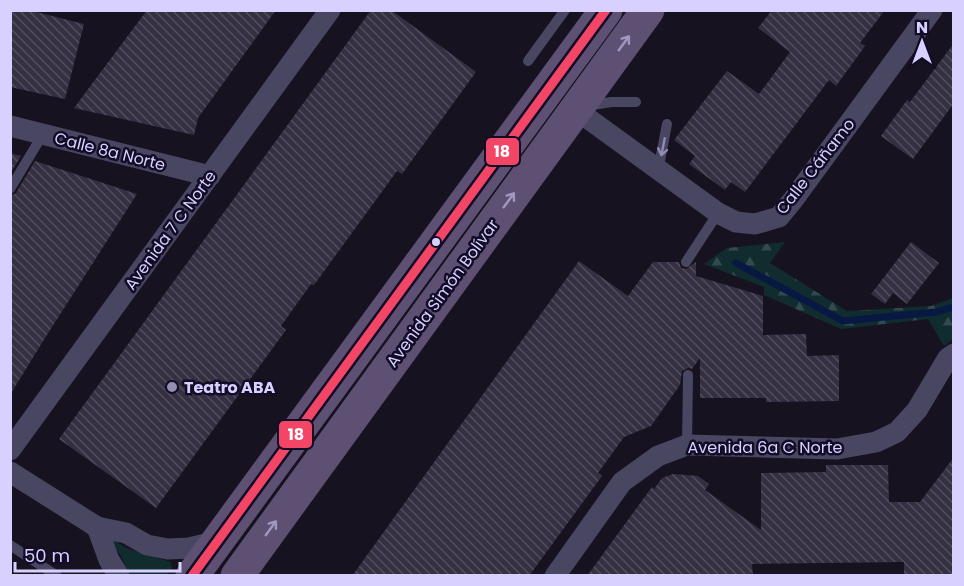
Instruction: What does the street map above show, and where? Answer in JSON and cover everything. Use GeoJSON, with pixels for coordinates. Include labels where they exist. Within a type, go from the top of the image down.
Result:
{"type":"FeatureCollection","features":[{"type":"Feature","properties":{"kind":"main road","name":"Avenida Simón Bolívar"},"geometry":{"type":"LineString","coordinates":[[192,576],[606,10]]}},
{"type":"Feature","properties":{"kind":"main road","name":"Avenida Simón Bolívar"},"geometry":{"type":"LineString","coordinates":[[237,576],[648,10]]}},
{"type":"Feature","properties":{"kind":"street","name":"Avenida 7 C Norte"},"geometry":{"type":"LineString","coordinates":[[10,450],[330,10]]}},
{"type":"Feature","properties":{"kind":"street","name":"Calle Cáñamo"},"geometry":{"type":"LineString","coordinates":[[575,109],[718,213],[736,222],[755,225],[779,217],[932,10]]}},
{"type":"Feature","properties":{"kind":"street","name":"Calle 8a Norte"},"geometry":{"type":"LineString","coordinates":[[10,126],[210,176]]}},
{"type":"Feature","properties":{"kind":"street","name":"Avenida 6a C Norte"},"geometry":{"type":"LineString","coordinates":[[555,576],[622,482],[658,456],[687,445],[837,450],[876,442],[897,432],[917,410],[948,358],[954,354]]}},
{"type":"Feature","properties":{"kind":"street"},"geometry":{"type":"LineString","coordinates":[[10,472],[97,527],[126,533],[147,545],[168,549],[189,548],[218,542]]}},
{"type":"Feature","properties":{"kind":"street"},"geometry":{"type":"LineString","coordinates":[[97,527],[109,560],[118,576]]}},
{"type":"Feature","properties":{"kind":"lane"},"geometry":{"type":"LineString","coordinates":[[528,61],[565,10]]}},
{"type":"Feature","properties":{"kind":"lane"},"geometry":{"type":"LineString","coordinates":[[575,109],[611,102],[636,102]]}},
{"type":"Feature","properties":{"kind":"lane"},"geometry":{"type":"LineString","coordinates":[[658,171],[667,124]]}},
{"type":"Feature","properties":{"kind":"lane"},"geometry":{"type":"LineString","coordinates":[[10,189],[44,134]]}},
{"type":"Feature","properties":{"kind":"lane"},"geometry":{"type":"LineString","coordinates":[[686,262],[718,213]]}},
{"type":"Feature","properties":{"kind":"lane"},"geometry":{"type":"LineString","coordinates":[[687,445],[688,375]]}},
{"type":"Feature","properties":{"kind":"lane"},"geometry":{"type":"LineString","coordinates":[[10,545],[57,576]]}},
{"type":"Feature","properties":{"kind":"green space"},"geometry":{"type":"Polygon","coordinates":[[[785,242],[770,263],[847,311],[931,306],[953,298],[953,339],[944,346],[928,319],[841,329],[764,295],[764,287],[704,264],[727,248],[785,242]]]}},
{"type":"Feature","properties":{"kind":"green space"},"geometry":{"type":"Polygon","coordinates":[[[112,539],[126,548],[171,562],[172,568],[167,575],[129,575],[112,539]]]}},
{"type":"Feature","properties":{"kind":"building"},"geometry":{"type":"Polygon","coordinates":[[[10,10],[28,10],[84,24],[65,99],[10,87],[10,10]]]}},
{"type":"Feature","properties":{"kind":"building"},"geometry":{"type":"Polygon","coordinates":[[[147,10],[276,10],[198,118],[194,135],[74,108],[147,10]]]}},
{"type":"Feature","properties":{"kind":"building"},"geometry":{"type":"Polygon","coordinates":[[[371,10],[391,10],[476,72],[402,174],[397,171],[314,285],[311,284],[281,326],[286,330],[156,508],[59,439],[371,10]]]}},
{"type":"Feature","properties":{"kind":"building"},"geometry":{"type":"Polygon","coordinates":[[[772,10],[885,10],[860,43],[865,46],[836,86],[829,80],[745,192],[731,182],[725,190],[689,164],[695,156],[674,140],[727,71],[759,94],[790,52],[758,28],[772,10]]]}},
{"type":"Feature","properties":{"kind":"building"},"geometry":{"type":"Polygon","coordinates":[[[954,43],[954,103],[913,159],[881,136],[907,100],[910,102],[954,43]]]}},
{"type":"Feature","properties":{"kind":"building"},"geometry":{"type":"Polygon","coordinates":[[[10,153],[21,156],[10,174],[10,153]]]}},
{"type":"Feature","properties":{"kind":"building"},"geometry":{"type":"Polygon","coordinates":[[[35,161],[137,194],[10,395],[10,196],[16,193],[35,161]]]}},
{"type":"Feature","properties":{"kind":"building"},"geometry":{"type":"Polygon","coordinates":[[[911,242],[939,263],[907,304],[893,293],[885,304],[871,294],[911,242]]]}},
{"type":"Feature","properties":{"kind":"building"},"geometry":{"type":"Polygon","coordinates":[[[579,261],[628,296],[653,262],[679,262],[681,268],[686,269],[696,262],[696,276],[763,296],[763,335],[806,334],[807,356],[839,355],[839,401],[766,402],[766,398],[700,398],[700,358],[692,369],[682,371],[680,385],[651,426],[624,437],[598,473],[602,476],[529,576],[352,576],[579,261]]]}},
{"type":"Feature","properties":{"kind":"building"},"geometry":{"type":"Polygon","coordinates":[[[954,457],[954,576],[904,576],[904,562],[752,564],[753,576],[587,576],[652,487],[654,489],[662,478],[673,474],[698,476],[709,484],[705,490],[761,530],[761,473],[826,472],[826,465],[888,465],[889,502],[920,502],[954,457]]]}},
{"type":"Feature","properties":{"kind":"waterway"},"geometry":{"type":"LineString","coordinates":[[736,263],[843,321],[936,312],[954,307]]}},
{"type":"Feature","properties":{"kind":"transit line","name":"18"},"geometry":{"type":"LineString","coordinates":[[192,576],[606,10]]}},
{"type":"Feature","properties":{"kind":"place","name":"Teatro ABA"},"geometry":{"type":"Point","coordinates":[172,387]}}]}
